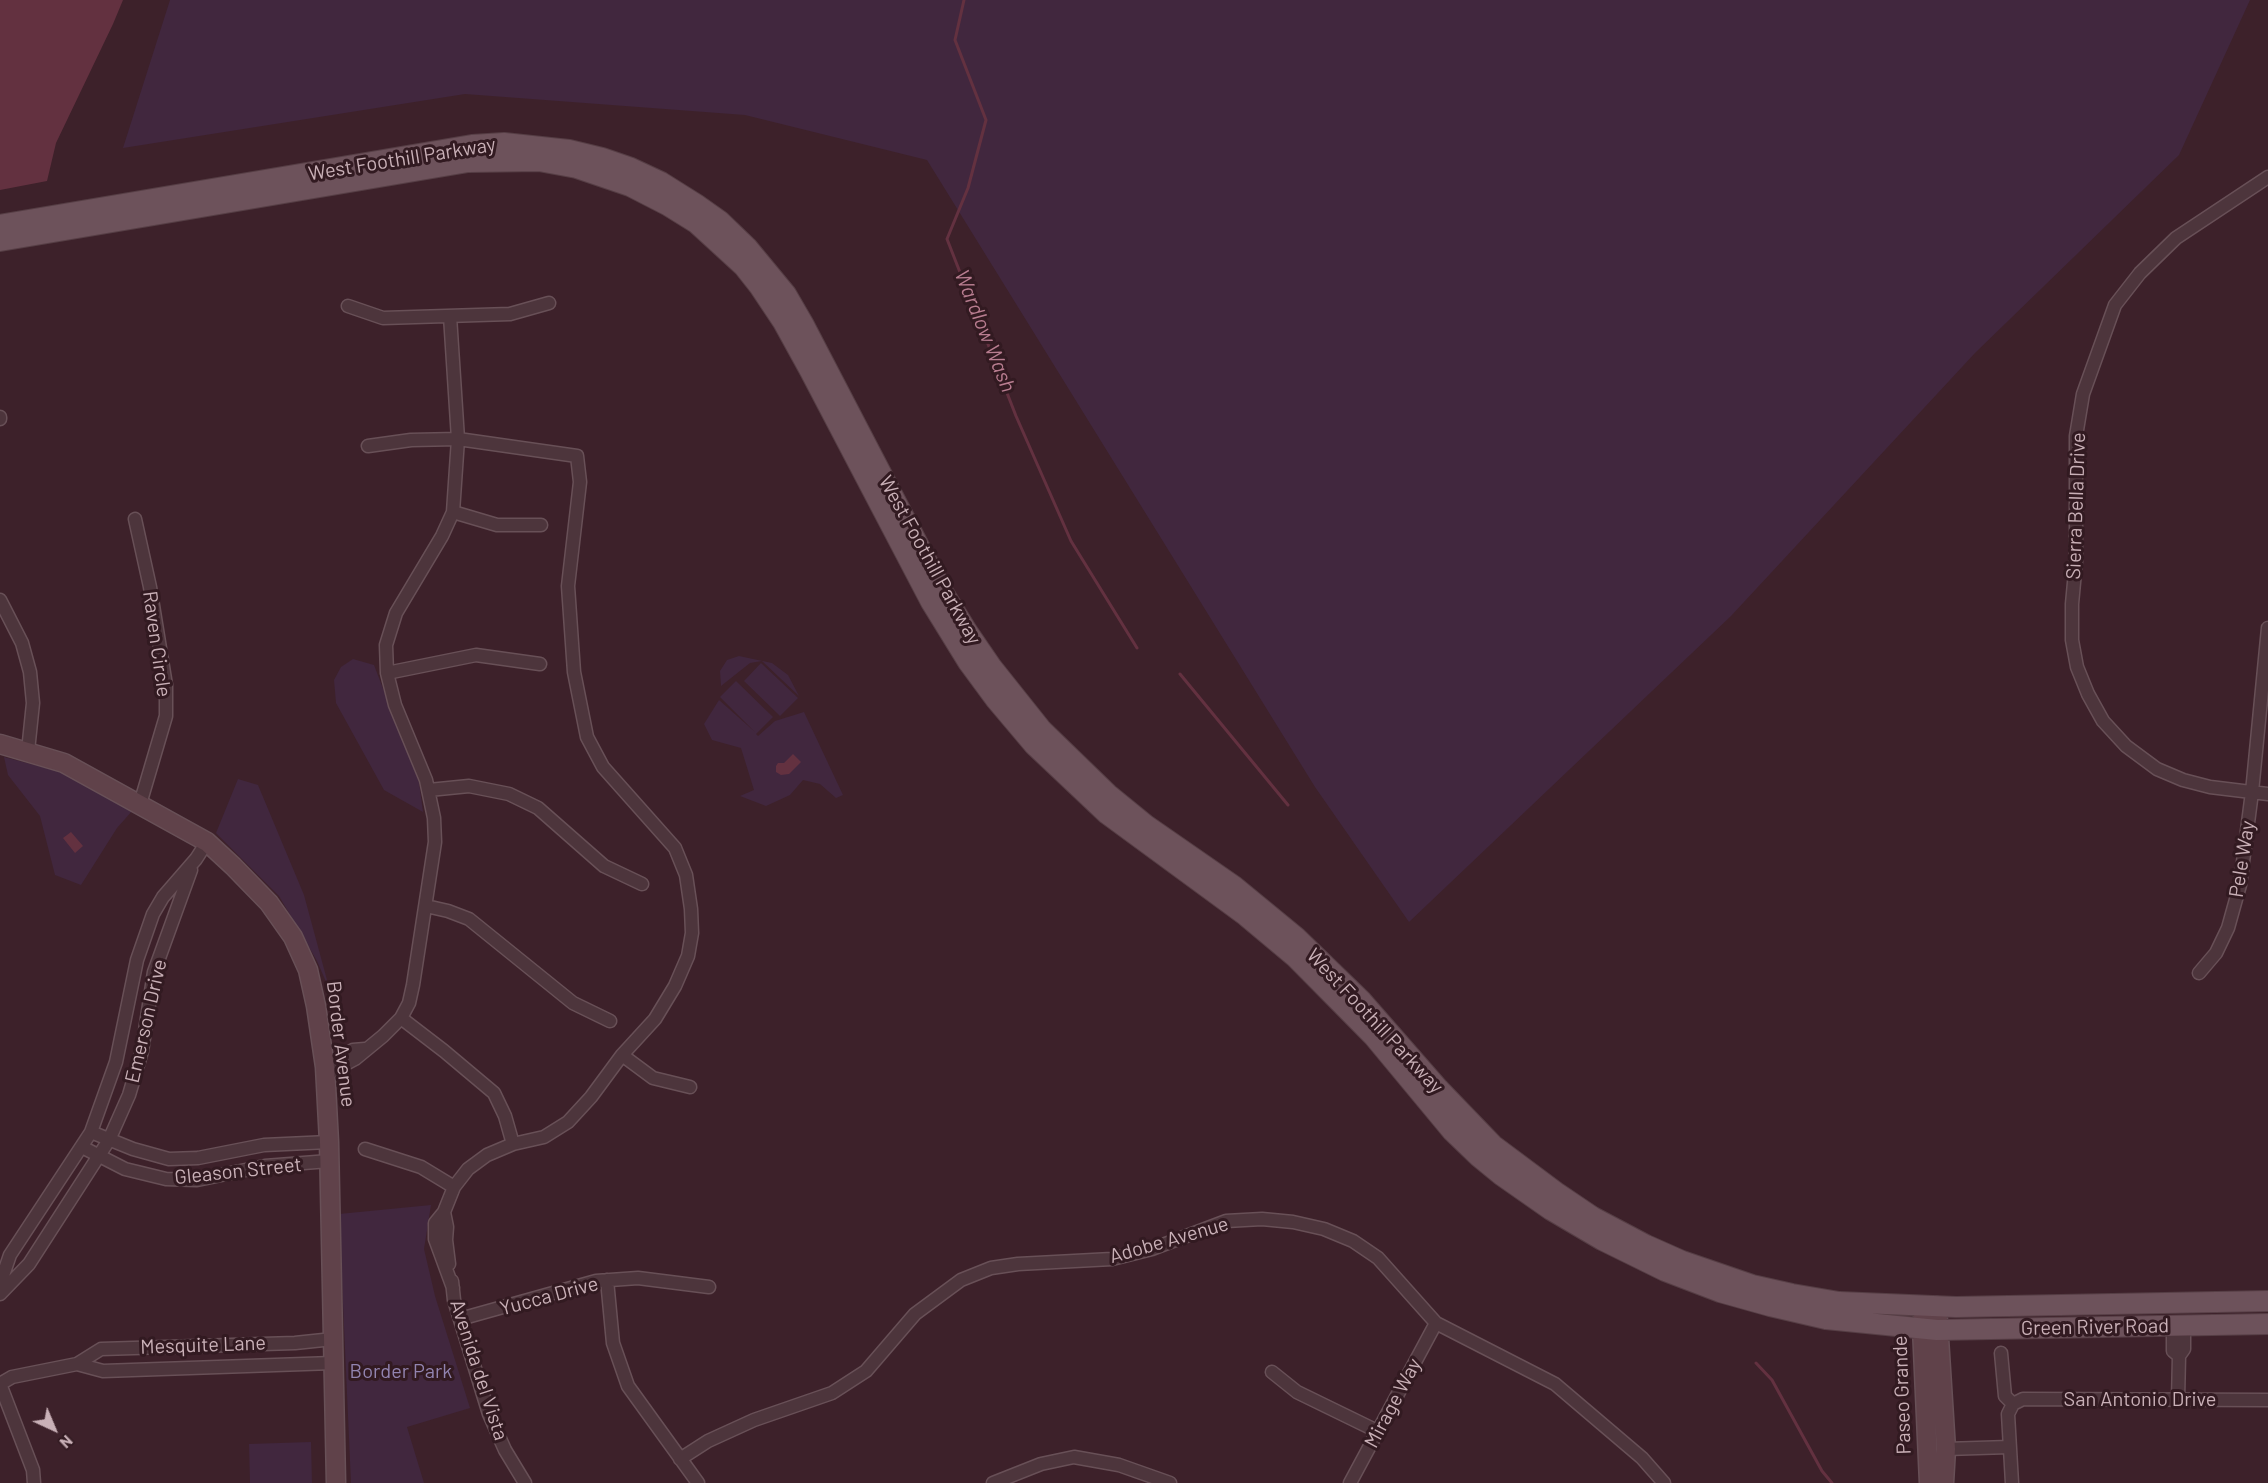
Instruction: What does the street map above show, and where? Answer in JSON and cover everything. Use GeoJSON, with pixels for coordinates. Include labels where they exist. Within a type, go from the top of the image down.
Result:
{"type":"FeatureCollection","features":[{"type":"Feature","properties":{"kind":"main road","name":"West Foothill Parkway"},"geometry":{"type":"LineString","coordinates":[[0,225],[440,149],[504,143],[540,146],[602,158],[661,182],[720,221],[748,248],[786,294],[943,592],[967,632],[1031,717],[1069,758],[1108,794],[1146,825],[1260,906],[1305,945],[1362,1001],[1457,1109],[1493,1145],[1593,1217],[1682,1261],[1752,1285],[1792,1294],[1839,1302],[1930,1306]]}},
{"type":"Feature","properties":{"kind":"main road","name":"West Foothill Parkway"},"geometry":{"type":"LineString","coordinates":[[0,239],[468,162],[539,162],[576,168],[630,186],[667,205],[696,223],[718,241],[759,286],[783,322],[810,371],[931,602],[968,662],[1034,745],[1107,814],[1246,916],[1295,957],[1374,1037],[1452,1131],[1479,1157],[1527,1193],[1602,1240],[1693,1282],[1770,1306],[1826,1319],[1930,1329]]}},
{"type":"Feature","properties":{"kind":"main road"},"geometry":{"type":"LineString","coordinates":[[0,239],[9,233],[96,217],[114,206]]}},
{"type":"Feature","properties":{"kind":"main road","name":"Green River Road"},"geometry":{"type":"LineString","coordinates":[[1930,1306],[2268,1301]]}},
{"type":"Feature","properties":{"kind":"main road"},"geometry":{"type":"LineString","coordinates":[[2179,1326],[2181,1318],[2188,1314],[2268,1311]]}},
{"type":"Feature","properties":{"kind":"main road","name":"Green River Road"},"geometry":{"type":"LineString","coordinates":[[1930,1329],[2268,1324]]}},
{"type":"Feature","properties":{"kind":"street","name":"Sierra Bella Drive"},"geometry":{"type":"LineString","coordinates":[[2268,177],[2176,238],[2140,273],[2115,305],[2083,394],[2076,436],[2076,561],[2072,604],[2072,640],[2077,667],[2088,694],[2103,721],[2126,746],[2157,769],[2183,780],[2210,787],[2268,794]]}},
{"type":"Feature","properties":{"kind":"street"},"geometry":{"type":"LineString","coordinates":[[348,306],[383,318],[510,314],[549,303]]}},
{"type":"Feature","properties":{"kind":"street"},"geometry":{"type":"LineString","coordinates":[[325,1070],[355,1059],[383,1036],[401,1018],[409,1004],[413,985],[435,842],[434,818],[429,790],[395,705],[387,673],[386,645],[390,626],[396,613],[442,536],[453,512],[458,439],[450,316]]}},
{"type":"Feature","properties":{"kind":"street"},"geometry":{"type":"LineString","coordinates":[[368,446],[411,440],[458,439]]}},
{"type":"Feature","properties":{"kind":"street","name":"Avenida del Vista"},"geometry":{"type":"LineString","coordinates":[[458,439],[577,456],[580,482],[568,586],[574,672],[587,736],[603,767],[675,848],[686,875],[691,909],[692,933],[683,969],[655,1019],[622,1055],[591,1097],[568,1122],[544,1137],[513,1144],[487,1155],[468,1169],[454,1187],[444,1212],[435,1223],[435,1239],[453,1288],[489,1414],[505,1450],[525,1483]]}},
{"type":"Feature","properties":{"kind":"street"},"geometry":{"type":"LineString","coordinates":[[453,512],[497,525],[541,525]]}},
{"type":"Feature","properties":{"kind":"street","name":"Raven Circle"},"geometry":{"type":"LineString","coordinates":[[135,519],[150,587],[166,685],[166,716],[140,804]]}},
{"type":"Feature","properties":{"kind":"street"},"geometry":{"type":"LineString","coordinates":[[0,600],[22,643],[30,672],[33,704],[28,751]]}},
{"type":"Feature","properties":{"kind":"street","name":"Pele Way"},"geometry":{"type":"LineString","coordinates":[[2199,973],[2216,953],[2228,928],[2240,885],[2252,792],[2268,628]]}},
{"type":"Feature","properties":{"kind":"street"},"geometry":{"type":"LineString","coordinates":[[387,673],[476,655],[540,664]]}},
{"type":"Feature","properties":{"kind":"street","name":"Border Avenue"},"geometry":{"type":"LineString","coordinates":[[0,744],[64,763],[207,842],[234,866],[269,903],[293,937],[308,970],[316,1006],[325,1070],[329,1143],[336,1483]]}},
{"type":"Feature","properties":{"kind":"street"},"geometry":{"type":"LineString","coordinates":[[429,790],[469,786],[509,794],[538,808],[604,866],[642,884]]}},
{"type":"Feature","properties":{"kind":"street","name":"Emerson Drive"},"geometry":{"type":"LineString","coordinates":[[0,1284],[9,1255],[91,1132],[116,1062],[137,960],[153,914],[163,897],[196,859],[207,842]]}},
{"type":"Feature","properties":{"kind":"street","name":"Emerson Drive"},"geometry":{"type":"LineString","coordinates":[[0,1294],[29,1264],[109,1140],[129,1095],[142,1051],[154,972],[196,859]]}},
{"type":"Feature","properties":{"kind":"street"},"geometry":{"type":"LineString","coordinates":[[426,906],[469,919],[573,1003],[610,1021]]}},
{"type":"Feature","properties":{"kind":"street"},"geometry":{"type":"LineString","coordinates":[[401,1018],[494,1094],[505,1116],[513,1144]]}},
{"type":"Feature","properties":{"kind":"street"},"geometry":{"type":"LineString","coordinates":[[622,1055],[653,1078],[690,1087]]}},
{"type":"Feature","properties":{"kind":"street","name":"Gleason Street"},"geometry":{"type":"LineString","coordinates":[[91,1132],[133,1149],[169,1159],[198,1158],[264,1145],[329,1143]]}},
{"type":"Feature","properties":{"kind":"street","name":"Gleason Street"},"geometry":{"type":"LineString","coordinates":[[82,1147],[125,1169],[166,1179],[197,1180],[265,1166],[329,1161]]}},
{"type":"Feature","properties":{"kind":"street"},"geometry":{"type":"LineString","coordinates":[[365,1149],[422,1167],[454,1187]]}},
{"type":"Feature","properties":{"kind":"street","name":"Adobe Avenue"},"geometry":{"type":"LineString","coordinates":[[680,1459],[708,1441],[754,1420],[832,1393],[866,1371],[915,1314],[961,1280],[991,1268],[1018,1264],[1112,1259],[1152,1249],[1226,1221],[1262,1219],[1293,1222],[1324,1229],[1353,1241],[1378,1258],[1436,1323],[1556,1384],[1642,1458],[1664,1483]]}},
{"type":"Feature","properties":{"kind":"street","name":"Yucca Drive"},"geometry":{"type":"LineString","coordinates":[[460,1319],[596,1281],[638,1278],[710,1287]]}},
{"type":"Feature","properties":{"kind":"street"},"geometry":{"type":"LineString","coordinates":[[607,1280],[613,1343],[628,1386],[698,1483]]}},
{"type":"Feature","properties":{"kind":"street","name":"Paseo Grande"},"geometry":{"type":"LineString","coordinates":[[1929,1483],[1930,1306]]}},
{"type":"Feature","properties":{"kind":"street","name":"Mirage Way"},"geometry":{"type":"LineString","coordinates":[[1350,1483],[1436,1323]]}},
{"type":"Feature","properties":{"kind":"street","name":"Paseo Grande"},"geometry":{"type":"LineString","coordinates":[[1930,1329],[1946,1449],[1944,1483]]}},
{"type":"Feature","properties":{"kind":"street","name":"Mesquite Lane"},"geometry":{"type":"LineString","coordinates":[[0,1384],[12,1377],[77,1364],[101,1349],[295,1343],[333,1339]]}},
{"type":"Feature","properties":{"kind":"street"},"geometry":{"type":"LineString","coordinates":[[2001,1353],[2005,1396],[2013,1404],[2008,1414],[2012,1483]]}},
{"type":"Feature","properties":{"kind":"street"},"geometry":{"type":"LineString","coordinates":[[2178,1400],[2179,1356]]}},
{"type":"Feature","properties":{"kind":"street","name":"Mesquite Lane"},"geometry":{"type":"LineString","coordinates":[[77,1364],[103,1371],[333,1363]]}},
{"type":"Feature","properties":{"kind":"street"},"geometry":{"type":"LineString","coordinates":[[1272,1372],[1297,1392],[1377,1431]]}},
{"type":"Feature","properties":{"kind":"street"},"geometry":{"type":"LineString","coordinates":[[0,1384],[33,1470],[34,1483]]}},
{"type":"Feature","properties":{"kind":"street","name":"San Antonio Drive"},"geometry":{"type":"LineString","coordinates":[[2013,1404],[2030,1398],[2268,1400]]}},
{"type":"Feature","properties":{"kind":"street"},"geometry":{"type":"LineString","coordinates":[[1946,1449],[2009,1447]]}},
{"type":"Feature","properties":{"kind":"street"},"geometry":{"type":"LineString","coordinates":[[993,1483],[1041,1464],[1074,1457],[1119,1465],[1170,1483]]}},
{"type":"Feature","properties":{"kind":"green space"},"geometry":{"type":"Polygon","coordinates":[[[170,0],[2250,0],[2179,155],[1975,353],[1731,616],[1409,922],[1315,787],[927,160],[745,115],[465,94],[123,148],[170,0]]]}},
{"type":"Feature","properties":{"kind":"green space"},"geometry":{"type":"Polygon","coordinates":[[[739,656],[772,663],[788,675],[799,696],[762,661],[750,663],[721,686],[720,671],[727,660],[739,656]]]}},
{"type":"Feature","properties":{"kind":"green space"},"geometry":{"type":"Polygon","coordinates":[[[353,659],[374,665],[419,782],[423,812],[384,790],[336,703],[334,680],[341,667],[353,659]]]}},
{"type":"Feature","properties":{"kind":"green space"},"geometry":{"type":"Polygon","coordinates":[[[761,663],[798,698],[780,716],[744,681],[761,663]]]}},
{"type":"Feature","properties":{"kind":"green space"},"geometry":{"type":"Polygon","coordinates":[[[736,681],[773,717],[756,734],[758,736],[775,721],[804,712],[843,795],[836,798],[820,784],[803,780],[790,795],[766,806],[740,796],[754,790],[741,748],[712,740],[704,724],[719,700],[755,732],[720,697],[736,681]]]}},
{"type":"Feature","properties":{"kind":"green space"},"geometry":{"type":"Polygon","coordinates":[[[4,757],[69,774],[133,810],[117,828],[81,885],[55,875],[40,816],[8,775],[4,757]]]}},
{"type":"Feature","properties":{"kind":"green space"},"geometry":{"type":"Polygon","coordinates":[[[238,779],[258,785],[304,895],[330,991],[317,961],[279,896],[216,833],[238,779]]]}},
{"type":"Feature","properties":{"kind":"green space","name":"Border Park"},"geometry":{"type":"Polygon","coordinates":[[[431,1205],[424,1249],[435,1296],[470,1408],[407,1427],[424,1483],[351,1483],[339,1214],[431,1205]]]}},
{"type":"Feature","properties":{"kind":"green space"},"geometry":{"type":"Polygon","coordinates":[[[311,1442],[312,1483],[250,1483],[249,1444],[311,1442]]]}},
{"type":"Feature","properties":{"kind":"shaded area"},"geometry":{"type":"Polygon","coordinates":[[[0,0],[123,0],[56,143],[47,181],[0,190],[0,0]]]}},
{"type":"Feature","properties":{"kind":"shaded area"},"geometry":{"type":"Polygon","coordinates":[[[793,754],[801,762],[789,774],[781,775],[776,772],[778,763],[784,763],[793,754]]]}},
{"type":"Feature","properties":{"kind":"shaded area"},"geometry":{"type":"Polygon","coordinates":[[[71,832],[83,846],[75,853],[63,838],[71,832]]]}},
{"type":"Feature","properties":{"kind":"waterway","name":"Wardlow Wash"},"geometry":{"type":"LineString","coordinates":[[964,0],[955,40],[986,120],[968,188],[947,239],[1016,416],[1071,541],[1137,648]]}},
{"type":"Feature","properties":{"kind":"waterway","name":"Wardlow Wash"},"geometry":{"type":"LineString","coordinates":[[1180,674],[1288,805]]}},
{"type":"Feature","properties":{"kind":"waterway","name":"Wardlow Wash"},"geometry":{"type":"LineString","coordinates":[[1756,1363],[1772,1380],[1822,1471],[1832,1483]]}}]}
